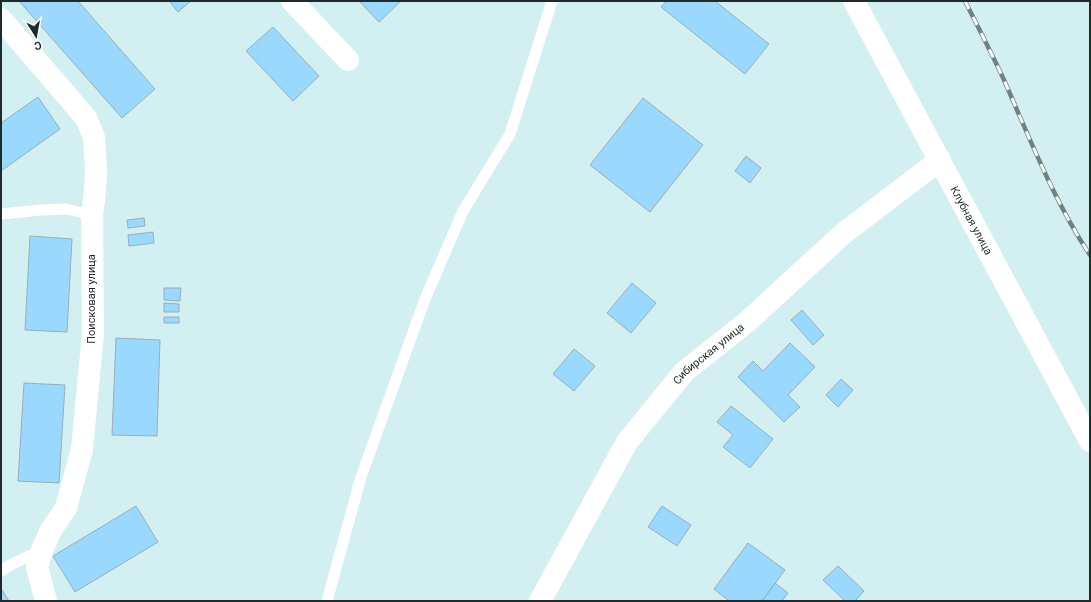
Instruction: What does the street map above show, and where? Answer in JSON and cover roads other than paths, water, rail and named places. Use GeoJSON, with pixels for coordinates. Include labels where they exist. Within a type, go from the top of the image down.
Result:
{"type":"FeatureCollection","features":[{"type":"Feature","properties":{"kind":"street"},"geometry":{"type":"LineString","coordinates":[[292,1],[348,60]]}},
{"type":"Feature","properties":{"kind":"street","name":"Клубная улица"},"geometry":{"type":"LineString","coordinates":[[854,1],[1090,440]]}},
{"type":"Feature","properties":{"kind":"street","name":"Поисковая улица"},"geometry":{"type":"LineString","coordinates":[[1,20],[86,118],[94,137],[96,192],[92,215],[93,334],[82,449],[66,508],[51,530],[42,550],[37,567],[46,601]]}},
{"type":"Feature","properties":{"kind":"street","name":"Сибирская улица"},"geometry":{"type":"LineString","coordinates":[[540,601],[627,442],[684,372],[748,321],[844,233],[940,160]]}},
{"type":"Feature","properties":{"kind":"lane"},"geometry":{"type":"LineString","coordinates":[[327,601],[361,477],[425,299],[463,211],[510,134],[552,1]]}},
{"type":"Feature","properties":{"kind":"lane"},"geometry":{"type":"LineString","coordinates":[[1,214],[66,209],[92,215]]}},
{"type":"Feature","properties":{"kind":"lane"},"geometry":{"type":"LineString","coordinates":[[1,572],[12,564],[42,550]]}},
{"type":"Feature","properties":{"kind":"railway"},"geometry":{"type":"LineString","coordinates":[[965,1],[990,50],[1054,191],[1090,255]]}}]}
